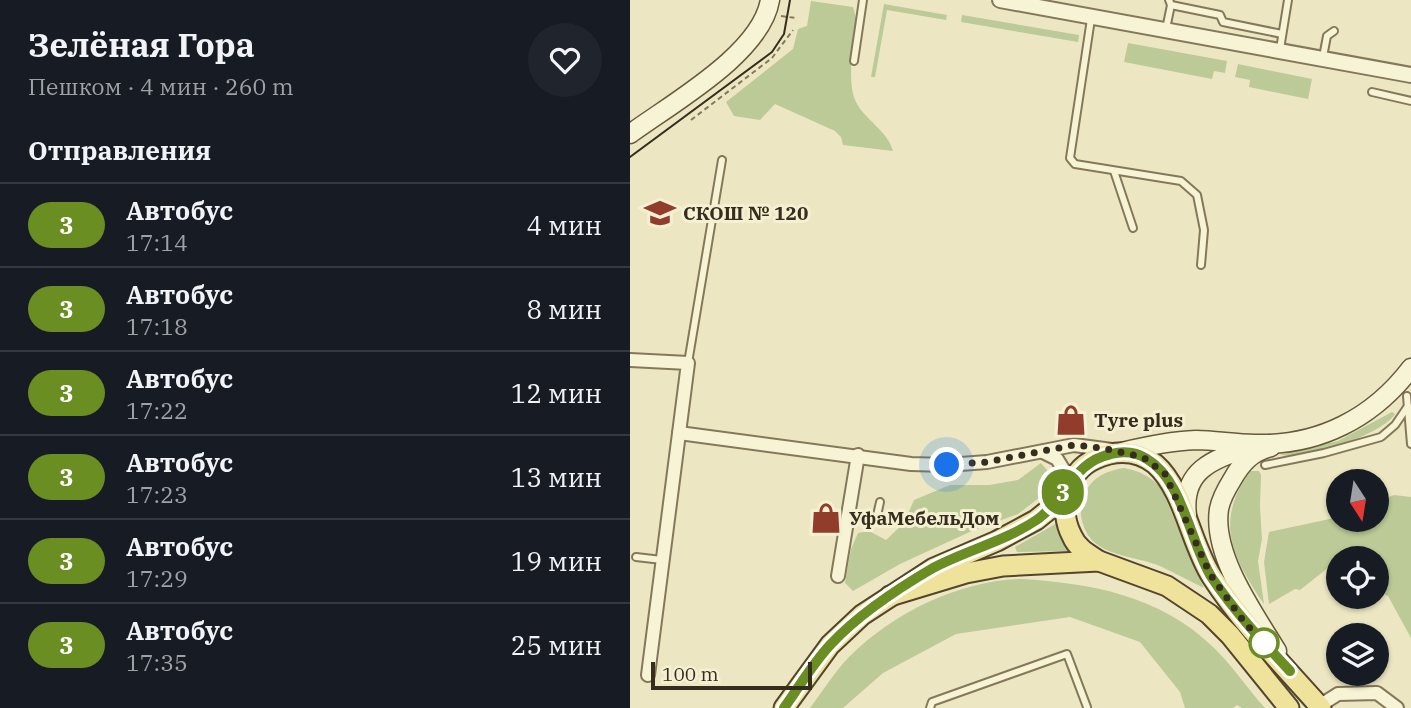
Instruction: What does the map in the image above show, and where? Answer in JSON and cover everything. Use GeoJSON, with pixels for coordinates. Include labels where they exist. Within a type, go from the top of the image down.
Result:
{"type":"FeatureCollection","features":[{"type":"Feature","properties":{"kind":"main road"},"geometry":{"type":"LineString","coordinates":[[630,134],[725,66],[759,28],[770,0]]}},
{"type":"Feature","properties":{"kind":"main road"},"geometry":{"type":"LineString","coordinates":[[1290,671],[1224,553],[1218,522],[1220,506],[1228,485],[1244,461],[1254,452],[1315,438],[1341,428],[1404,394],[1411,368]]}},
{"type":"Feature","properties":{"kind":"main road"},"geometry":{"type":"LineString","coordinates":[[784,708],[830,645],[862,615],[934,568],[997,541],[1036,520],[1051,508],[1087,463],[1100,457],[1154,445],[1197,440],[1257,444],[1293,442]]}},
{"type":"Feature","properties":{"kind":"main road"},"geometry":{"type":"LineString","coordinates":[[1188,527],[1185,504],[1188,489],[1200,469],[1257,444]]}},
{"type":"Feature","properties":{"kind":"main road"},"geometry":{"type":"LineString","coordinates":[[1122,452],[1143,457],[1165,474],[1210,574],[1245,623],[1320,707]]}},
{"type":"Feature","properties":{"kind":"main road"},"geometry":{"type":"LineString","coordinates":[[1071,482],[1065,501],[1065,519],[1077,544],[1099,561],[1149,578],[1194,602],[1230,635],[1289,708]]}},
{"type":"Feature","properties":{"kind":"main road"},"geometry":{"type":"LineString","coordinates":[[890,596],[966,573],[1003,566],[1099,561]]}},
{"type":"Feature","properties":{"kind":"street"},"geometry":{"type":"LineString","coordinates":[[1000,0],[1029,3],[1091,17],[1411,75]]}},
{"type":"Feature","properties":{"kind":"street"},"geometry":{"type":"LineString","coordinates":[[630,360],[688,363],[648,675]]}},
{"type":"Feature","properties":{"kind":"street"},"geometry":{"type":"LineString","coordinates":[[679,433],[911,464],[987,462],[1074,445],[1122,452]]}},
{"type":"Feature","properties":{"kind":"street"},"geometry":{"type":"LineString","coordinates":[[1043,452],[1057,459],[1071,482]]}},
{"type":"Feature","properties":{"kind":"street"},"geometry":{"type":"LineString","coordinates":[[838,576],[858,455]]}},
{"type":"Feature","properties":{"kind":"street"},"geometry":{"type":"LineString","coordinates":[[1320,707],[1338,694],[1377,693],[1397,708]]}},
{"type":"Feature","properties":{"kind":"lane"},"geometry":{"type":"LineString","coordinates":[[854,61],[863,0]]}},
{"type":"Feature","properties":{"kind":"lane"},"geometry":{"type":"LineString","coordinates":[[1279,51],[1289,0]]}},
{"type":"Feature","properties":{"kind":"lane"},"geometry":{"type":"LineString","coordinates":[[1165,30],[1170,2],[1220,15],[1223,22],[1282,34]]}},
{"type":"Feature","properties":{"kind":"lane"},"geometry":{"type":"LineString","coordinates":[[1091,17],[1070,158],[1075,164],[1181,181],[1197,195],[1204,230],[1200,265]]}},
{"type":"Feature","properties":{"kind":"lane"},"geometry":{"type":"LineString","coordinates":[[1323,59],[1327,36],[1334,31]]}},
{"type":"Feature","properties":{"kind":"lane"},"geometry":{"type":"LineString","coordinates":[[1372,92],[1411,101]]}},
{"type":"Feature","properties":{"kind":"lane"},"geometry":{"type":"LineString","coordinates":[[688,363],[722,160]]}},
{"type":"Feature","properties":{"kind":"lane"},"geometry":{"type":"LineString","coordinates":[[1114,171],[1133,229]]}},
{"type":"Feature","properties":{"kind":"lane"},"geometry":{"type":"LineString","coordinates":[[1404,394],[1408,406],[1411,444]]}},
{"type":"Feature","properties":{"kind":"lane"},"geometry":{"type":"LineString","coordinates":[[1265,466],[1381,437],[1395,425],[1408,406]]}},
{"type":"Feature","properties":{"kind":"lane"},"geometry":{"type":"LineString","coordinates":[[848,515],[876,520],[880,502]]}},
{"type":"Feature","properties":{"kind":"lane"},"geometry":{"type":"LineString","coordinates":[[636,557],[663,560]]}},
{"type":"Feature","properties":{"kind":"lane"},"geometry":{"type":"LineString","coordinates":[[930,708],[932,702],[1067,654],[1087,707]]}},
{"type":"Feature","properties":{"kind":"path"},"geometry":{"type":"LineString","coordinates":[[781,16],[796,18]]}},
{"type":"Feature","properties":{"kind":"path"},"geometry":{"type":"LineString","coordinates":[[691,120],[772,58],[793,30]]}},
{"type":"Feature","properties":{"kind":"green space"},"geometry":{"type":"Polygon","coordinates":[[[811,1],[853,7],[856,18],[851,61],[853,93],[860,108],[886,137],[893,151],[843,145],[841,137],[835,131],[775,104],[760,120],[734,116],[726,102],[793,49],[798,29],[807,26],[811,1]]]}},
{"type":"Feature","properties":{"kind":"green space"},"geometry":{"type":"Polygon","coordinates":[[[884,4],[947,15],[946,20],[887,10],[875,77],[871,77],[884,4]]]}},
{"type":"Feature","properties":{"kind":"green space"},"geometry":{"type":"Polygon","coordinates":[[[962,15],[1079,35],[1078,42],[961,22],[962,15]]]}},
{"type":"Feature","properties":{"kind":"green space"},"geometry":{"type":"Polygon","coordinates":[[[1128,43],[1227,61],[1225,73],[1214,71],[1212,79],[1124,62],[1128,43]]]}},
{"type":"Feature","properties":{"kind":"green space"},"geometry":{"type":"Polygon","coordinates":[[[1238,64],[1312,79],[1308,99],[1249,87],[1250,80],[1235,77],[1238,64]]]}},
{"type":"Feature","properties":{"kind":"green space"},"geometry":{"type":"Polygon","coordinates":[[[1392,412],[1395,414],[1387,422],[1359,438],[1323,450],[1279,455],[1338,441],[1392,412]]]}},
{"type":"Feature","properties":{"kind":"green space"},"geometry":{"type":"Polygon","coordinates":[[[1041,463],[1052,476],[1052,488],[1018,514],[974,530],[900,564],[853,591],[845,583],[851,549],[858,533],[869,531],[886,540],[904,523],[914,500],[950,485],[989,485],[1018,480],[1041,463]]]}},
{"type":"Feature","properties":{"kind":"green space"},"geometry":{"type":"Polygon","coordinates":[[[1124,468],[1144,475],[1161,488],[1204,588],[1150,562],[1104,549],[1088,535],[1081,514],[1086,491],[1099,477],[1124,468]]]}},
{"type":"Feature","properties":{"kind":"green space"},"geometry":{"type":"Polygon","coordinates":[[[1250,471],[1259,471],[1261,475],[1262,539],[1258,561],[1264,604],[1236,555],[1230,523],[1232,507],[1250,471]]]}},
{"type":"Feature","properties":{"kind":"green space"},"geometry":{"type":"Polygon","coordinates":[[[1390,497],[1411,497],[1411,638],[1389,598],[1389,546],[1326,546],[1326,569],[1300,590],[1295,589],[1269,604],[1264,562],[1269,532],[1326,520],[1326,532],[1390,532],[1390,497]]]}},
{"type":"Feature","properties":{"kind":"green space"},"geometry":{"type":"Polygon","coordinates":[[[1057,523],[1069,551],[1017,552],[1015,547],[1057,523]]]}},
{"type":"Feature","properties":{"kind":"green space"},"geometry":{"type":"Polygon","coordinates":[[[1021,579],[1073,584],[1124,595],[1171,615],[1213,647],[1265,708],[1242,708],[1237,705],[1233,708],[1185,708],[1180,692],[1140,642],[1070,617],[956,634],[883,673],[843,708],[810,708],[850,656],[868,640],[908,613],[929,602],[974,586],[1021,579]]]}},
{"type":"Feature","properties":{"kind":"tram line"},"geometry":{"type":"LineString","coordinates":[[630,157],[772,52],[784,34],[790,0]]}},
{"type":"Feature","properties":{"kind":"bus line","name":"3"},"geometry":{"type":"LineString","coordinates":[[784,708],[830,645],[862,615],[934,568],[997,541],[1036,520],[1051,508],[1087,463],[1122,452],[1143,457],[1165,474],[1210,574],[1245,623],[1290,671]]}},
{"type":"Feature","properties":{"kind":"place","name":"СКОШ № 120"},"geometry":{"type":"Point","coordinates":[660,213]}},
{"type":"Feature","properties":{"kind":"place","name":"Tyre plus"},"geometry":{"type":"Point","coordinates":[1071,420]}},
{"type":"Feature","properties":{"kind":"place","name":"УфаМебельДом"},"geometry":{"type":"Point","coordinates":[826,518]}},
{"type":"Feature","properties":{"kind":"route"},"geometry":{"type":"LineString","coordinates":[[947,465],[987,462],[1074,445],[1143,457],[1165,474],[1210,574],[1245,623],[1264,643]]}}]}
